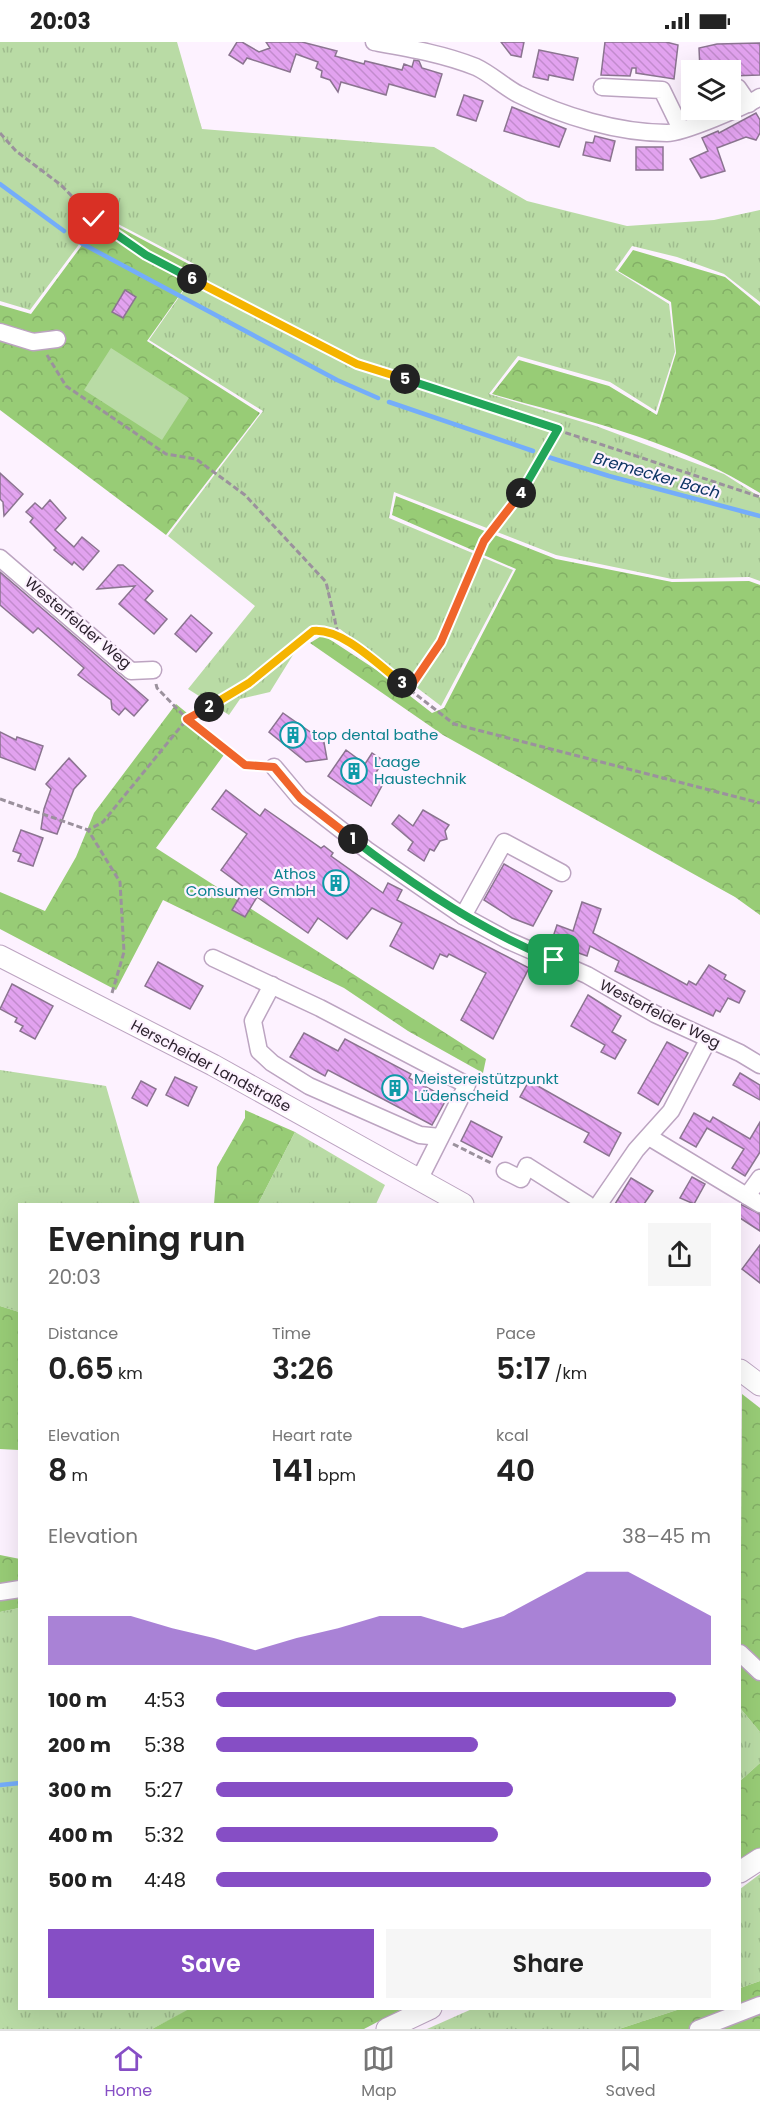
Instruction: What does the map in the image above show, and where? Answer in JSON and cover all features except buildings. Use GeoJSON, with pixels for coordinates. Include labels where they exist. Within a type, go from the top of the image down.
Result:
{"type":"FeatureCollection","features":[{"type":"Feature","properties":{"kind":"main road","name":"Herscheider Landstraße"},"geometry":{"type":"LineString","coordinates":[[0,956],[298,1111],[461,1203]]}},
{"type":"Feature","properties":{"kind":"main road"},"geometry":{"type":"LineString","coordinates":[[741,1371],[760,1385]]}},
{"type":"Feature","properties":{"kind":"main road"},"geometry":{"type":"LineString","coordinates":[[741,1871],[760,1859]]}},
{"type":"Feature","properties":{"kind":"main road"},"geometry":{"type":"LineString","coordinates":[[387,2029],[427,2010]]}},
{"type":"Feature","properties":{"kind":"street"},"geometry":{"type":"LineString","coordinates":[[374,42],[457,60],[489,74],[517,93],[576,117],[629,129],[670,133],[755,100]]}},
{"type":"Feature","properties":{"kind":"street"},"geometry":{"type":"LineString","coordinates":[[602,87],[662,90],[681,129]]}},
{"type":"Feature","properties":{"kind":"street"},"geometry":{"type":"LineString","coordinates":[[741,90],[755,100]]}},
{"type":"Feature","properties":{"kind":"street"},"geometry":{"type":"LineString","coordinates":[[0,332],[33,342],[57,339]]}},
{"type":"Feature","properties":{"kind":"street","name":"Westerfelder Weg"},"geometry":{"type":"LineString","coordinates":[[0,558],[131,670],[153,670]]}},
{"type":"Feature","properties":{"kind":"street","name":"Westerfelder Weg"},"geometry":{"type":"LineString","coordinates":[[274,767],[300,798],[367,850],[463,916],[507,940],[587,975],[656,1014],[740,1053],[760,1065]]}},
{"type":"Feature","properties":{"kind":"street"},"geometry":{"type":"LineString","coordinates":[[463,916],[504,842],[562,873]]}},
{"type":"Feature","properties":{"kind":"street"},"geometry":{"type":"LineString","coordinates":[[213,958],[272,985],[467,1085],[419,1180]]}},
{"type":"Feature","properties":{"kind":"street","name":"Herscheider Landstraße"},"geometry":{"type":"LineString","coordinates":[[272,985],[253,1021],[254,1038],[259,1051],[272,1063],[309,1086],[420,1135],[440,1137]]}},
{"type":"Feature","properties":{"kind":"street"},"geometry":{"type":"LineString","coordinates":[[600,1203],[626,1163],[671,1110],[708,1040]]}},
{"type":"Feature","properties":{"kind":"street"},"geometry":{"type":"LineString","coordinates":[[649,1137],[754,1200],[760,1178]]}},
{"type":"Feature","properties":{"kind":"street"},"geometry":{"type":"LineString","coordinates":[[505,1171],[521,1179],[527,1166],[585,1203]]}},
{"type":"Feature","properties":{"kind":"street"},"geometry":{"type":"LineString","coordinates":[[0,1592],[18,1589]]}},
{"type":"Feature","properties":{"kind":"street"},"geometry":{"type":"LineString","coordinates":[[741,1654],[760,1672]]}},
{"type":"Feature","properties":{"kind":"street"},"geometry":{"type":"LineString","coordinates":[[698,2029],[760,2005]]}},
{"type":"Feature","properties":{"kind":"path"},"geometry":{"type":"LineString","coordinates":[[0,133],[16,151],[61,185],[94,219],[146,255],[357,364],[558,429],[707,482],[760,497]]}},
{"type":"Feature","properties":{"kind":"path"},"geometry":{"type":"LineString","coordinates":[[33,342],[39,340],[66,386],[166,454],[196,459],[245,495],[326,582],[338,634]]}},
{"type":"Feature","properties":{"kind":"path"},"geometry":{"type":"LineString","coordinates":[[409,689],[441,642],[484,541],[525,488],[558,429]]}},
{"type":"Feature","properties":{"kind":"path"},"geometry":{"type":"LineString","coordinates":[[88,830],[102,822],[187,719],[249,683],[313,631],[322,630],[338,634],[454,723],[760,803]]}},
{"type":"Feature","properties":{"kind":"path","name":"Westerfelder Weg"},"geometry":{"type":"LineString","coordinates":[[153,670],[157,688],[187,719],[245,765],[274,767]]}},
{"type":"Feature","properties":{"kind":"path"},"geometry":{"type":"LineString","coordinates":[[0,799],[88,830],[120,882],[124,952],[109,1012]]}},
{"type":"Feature","properties":{"kind":"path"},"geometry":{"type":"LineString","coordinates":[[440,1137],[505,1171]]}},
{"type":"Feature","properties":{"kind":"green space"},"geometry":{"type":"Polygon","coordinates":[[[0,42],[177,42],[202,129],[434,147],[527,201],[627,226],[714,220],[760,210],[760,302],[724,274],[677,257],[632,246],[615,270],[669,304],[675,352],[656,411],[610,382],[518,356],[489,394],[596,426],[724,474],[760,497],[760,581],[749,577],[672,579],[556,555],[394,492],[389,518],[513,570],[441,706],[340,629],[322,626],[309,629],[270,692],[240,699],[229,715],[188,689],[255,606],[168,536],[263,411],[149,340],[200,267],[101,215],[30,310],[0,301],[0,42]]]}},
{"type":"Feature","properties":{"kind":"green space"},"geometry":{"type":"Polygon","coordinates":[[[102,218],[198,269],[147,341],[260,413],[166,535],[0,410],[0,305],[31,314],[102,218]]]}},
{"type":"Feature","properties":{"kind":"green space"},"geometry":{"type":"Polygon","coordinates":[[[633,250],[725,277],[760,306],[760,493],[729,475],[664,446],[595,423],[492,394],[519,360],[609,386],[657,415],[676,353],[671,302],[618,271],[633,250]]]}},
{"type":"Feature","properties":{"kind":"green space"},"geometry":{"type":"Polygon","coordinates":[[[111,348],[189,398],[162,440],[84,390],[111,348]]]}},
{"type":"Feature","properties":{"kind":"green space"},"geometry":{"type":"Polygon","coordinates":[[[396,496],[556,559],[672,582],[749,581],[760,585],[760,915],[735,897],[443,735],[310,643],[323,635],[378,671],[432,713],[444,708],[516,569],[392,515],[396,496]]]}},
{"type":"Feature","properties":{"kind":"green space"},"geometry":{"type":"Polygon","coordinates":[[[176,704],[214,735],[211,741],[226,752],[156,848],[486,1059],[483,1073],[408,1031],[344,988],[163,900],[116,990],[0,929],[0,892],[45,911],[76,857],[94,813],[176,704]]]}},
{"type":"Feature","properties":{"kind":"green space"},"geometry":{"type":"Polygon","coordinates":[[[0,1070],[106,1086],[140,1203],[18,1203],[18,1312],[0,1306],[0,1070]]]}},
{"type":"Feature","properties":{"kind":"green space"},"geometry":{"type":"Polygon","coordinates":[[[245,1110],[295,1132],[259,1203],[214,1203],[217,1167],[245,1118],[245,1110]]]}},
{"type":"Feature","properties":{"kind":"green space"},"geometry":{"type":"Polygon","coordinates":[[[295,1132],[385,1185],[376,1203],[259,1203],[295,1132]]]}},
{"type":"Feature","properties":{"kind":"green space"},"geometry":{"type":"Polygon","coordinates":[[[0,1306],[18,1312],[18,1450],[0,1449],[0,1306]]]}},
{"type":"Feature","properties":{"kind":"green space"},"geometry":{"type":"Polygon","coordinates":[[[742,1394],[760,1408],[760,1732],[741,1709],[742,1394]]]}},
{"type":"Feature","properties":{"kind":"green space"},"geometry":{"type":"Polygon","coordinates":[[[0,1555],[18,1559],[18,1608],[0,1612],[0,1555]]]}},
{"type":"Feature","properties":{"kind":"green space"},"geometry":{"type":"Polygon","coordinates":[[[18,1608],[18,2010],[189,2010],[152,2029],[0,2029],[0,1612],[18,1608]]]}},
{"type":"Feature","properties":{"kind":"green space"},"geometry":{"type":"Polygon","coordinates":[[[741,1709],[760,1732],[760,1763],[741,1780],[741,1709]]]}},
{"type":"Feature","properties":{"kind":"green space"},"geometry":{"type":"Polygon","coordinates":[[[760,1763],[760,1852],[741,1863],[741,1780],[760,1763]]]}},
{"type":"Feature","properties":{"kind":"green space"},"geometry":{"type":"Polygon","coordinates":[[[760,1874],[760,1981],[741,1988],[741,1888],[760,1874]]]}},
{"type":"Feature","properties":{"kind":"green space"},"geometry":{"type":"Polygon","coordinates":[[[760,1981],[760,2029],[619,2029],[677,2010],[741,2010],[741,1988],[760,1981]]]}},
{"type":"Feature","properties":{"kind":"green space"},"geometry":{"type":"Polygon","coordinates":[[[187,2010],[400,2010],[364,2029],[152,2029],[187,2010]]]}},
{"type":"Feature","properties":{"kind":"green space"},"geometry":{"type":"Polygon","coordinates":[[[470,2010],[677,2010],[619,2029],[427,2029],[470,2010]]]}},
{"type":"Feature","properties":{"kind":"waterway","name":"Bremecker Bach"},"geometry":{"type":"LineString","coordinates":[[0,184],[64,231]]}},
{"type":"Feature","properties":{"kind":"waterway","name":"Bremecker Bach"},"geometry":{"type":"LineString","coordinates":[[81,243],[337,380],[378,398]]}},
{"type":"Feature","properties":{"kind":"waterway","name":"Bremecker Bach"},"geometry":{"type":"LineString","coordinates":[[389,402],[533,451]]}},
{"type":"Feature","properties":{"kind":"waterway","name":"Bremecker Bach"},"geometry":{"type":"LineString","coordinates":[[548,457],[609,476],[760,516]]}},
{"type":"Feature","properties":{"kind":"waterway"},"geometry":{"type":"LineString","coordinates":[[0,1785],[18,1783]]}},
{"type":"Feature","properties":{"kind":"place","name":"top dental bathe"},"geometry":{"type":"Point","coordinates":[293,735]}},
{"type":"Feature","properties":{"kind":"place","name":"Laage Haustechnik"},"geometry":{"type":"Point","coordinates":[354,771]}},
{"type":"Feature","properties":{"kind":"place","name":"Athos Consumer GmbH"},"geometry":{"type":"Point","coordinates":[336,883]}},
{"type":"Feature","properties":{"kind":"place","name":"Meistereistützpunkt Lüdenscheid"},"geometry":{"type":"Point","coordinates":[395,1088]}},
{"type":"Feature","properties":{"kind":"route"},"geometry":{"type":"LineString","coordinates":[[94,219],[146,255],[357,364],[493,406],[558,429],[540,456],[525,488],[484,541],[463,595],[441,642],[409,689],[338,634],[322,630],[313,631],[249,683],[187,719],[245,765],[274,767],[300,798],[367,850],[463,916],[507,940],[554,960]]}}]}
